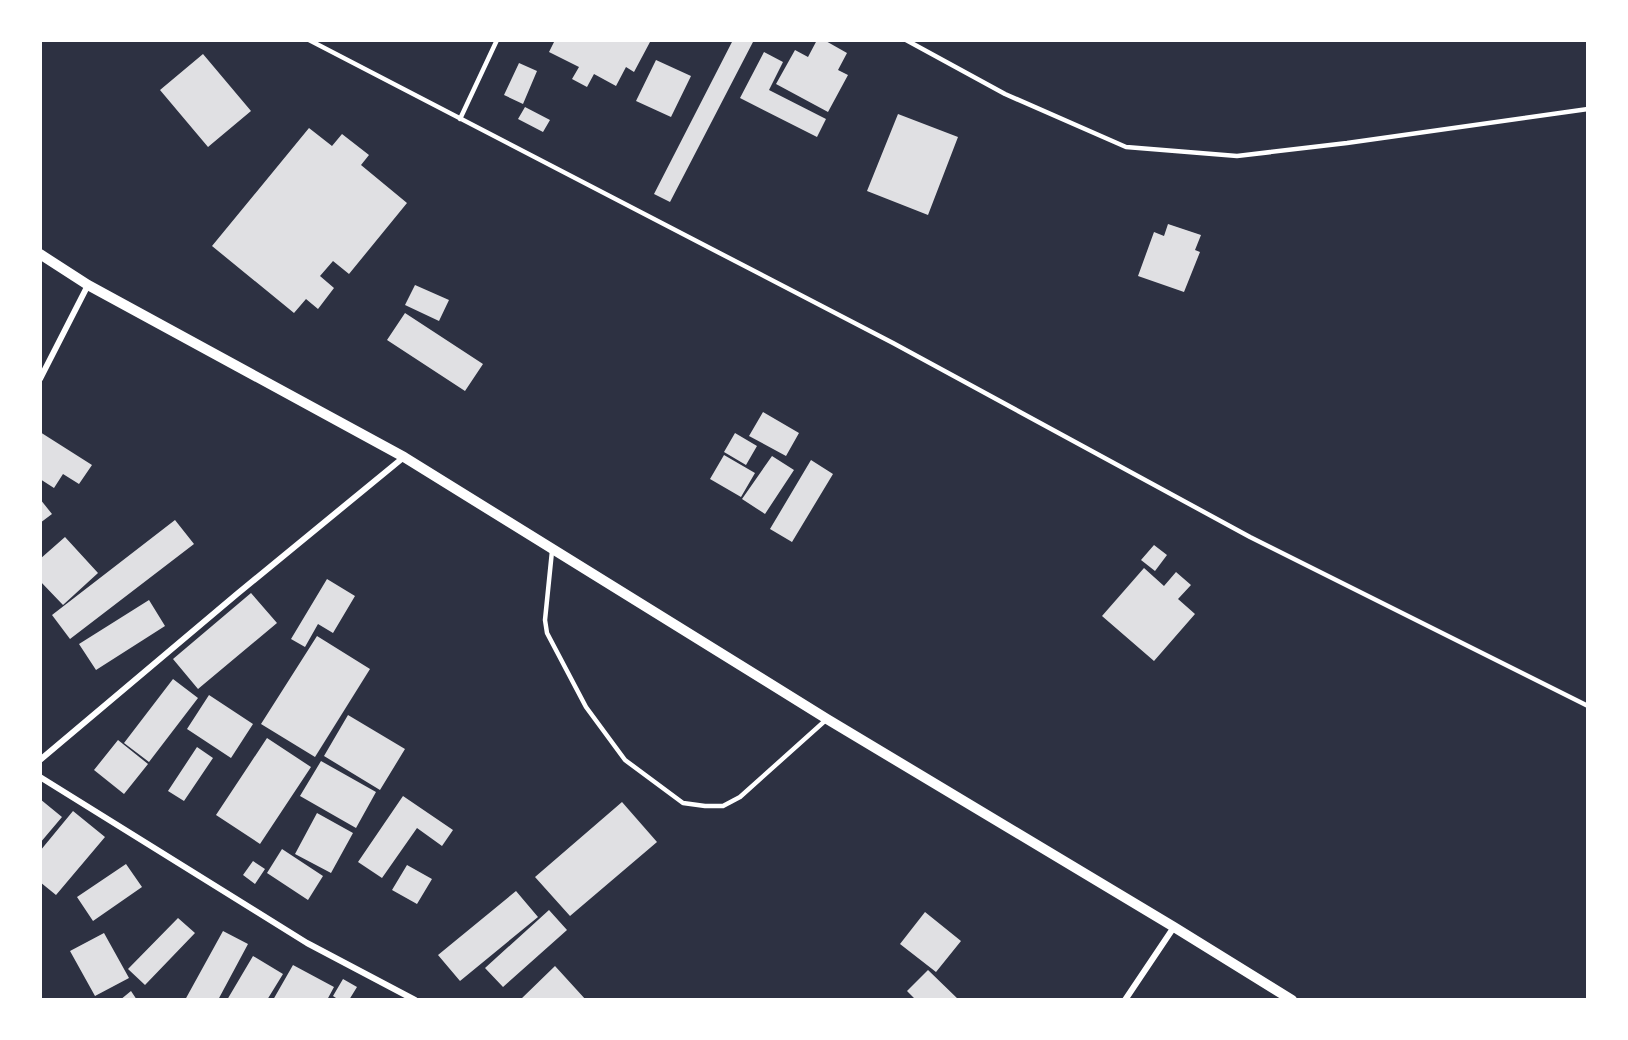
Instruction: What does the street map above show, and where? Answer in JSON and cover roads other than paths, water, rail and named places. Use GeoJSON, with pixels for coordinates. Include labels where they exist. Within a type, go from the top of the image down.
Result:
{"type":"FeatureCollection","features":[{"type":"Feature","properties":{"kind":"street"},"geometry":{"type":"LineString","coordinates":[[40,254],[88,285],[404,457],[827,719],[1292,999]]}},
{"type":"Feature","properties":{"kind":"street"},"geometry":{"type":"LineString","coordinates":[[40,380],[88,285]]}},
{"type":"Feature","properties":{"kind":"street"},"geometry":{"type":"LineString","coordinates":[[40,760],[404,457]]}},
{"type":"Feature","properties":{"kind":"street"},"geometry":{"type":"LineString","coordinates":[[40,777],[307,943],[415,999]]}},
{"type":"Feature","properties":{"kind":"street"},"geometry":{"type":"LineString","coordinates":[[1125,999],[1174,927]]}},
{"type":"Feature","properties":{"kind":"lane"},"geometry":{"type":"LineString","coordinates":[[309,40],[893,343],[1250,537],[1587,706]]}},
{"type":"Feature","properties":{"kind":"lane"},"geometry":{"type":"LineString","coordinates":[[460,119],[497,40]]}},
{"type":"Feature","properties":{"kind":"lane"},"geometry":{"type":"LineString","coordinates":[[906,40],[1005,94],[1126,147],[1237,156],[1587,109]]}},
{"type":"Feature","properties":{"kind":"lane"},"geometry":{"type":"LineString","coordinates":[[552,549],[545,620],[547,633],[586,707],[625,760],[683,803],[723,806],[740,797],[827,719]]}}]}
